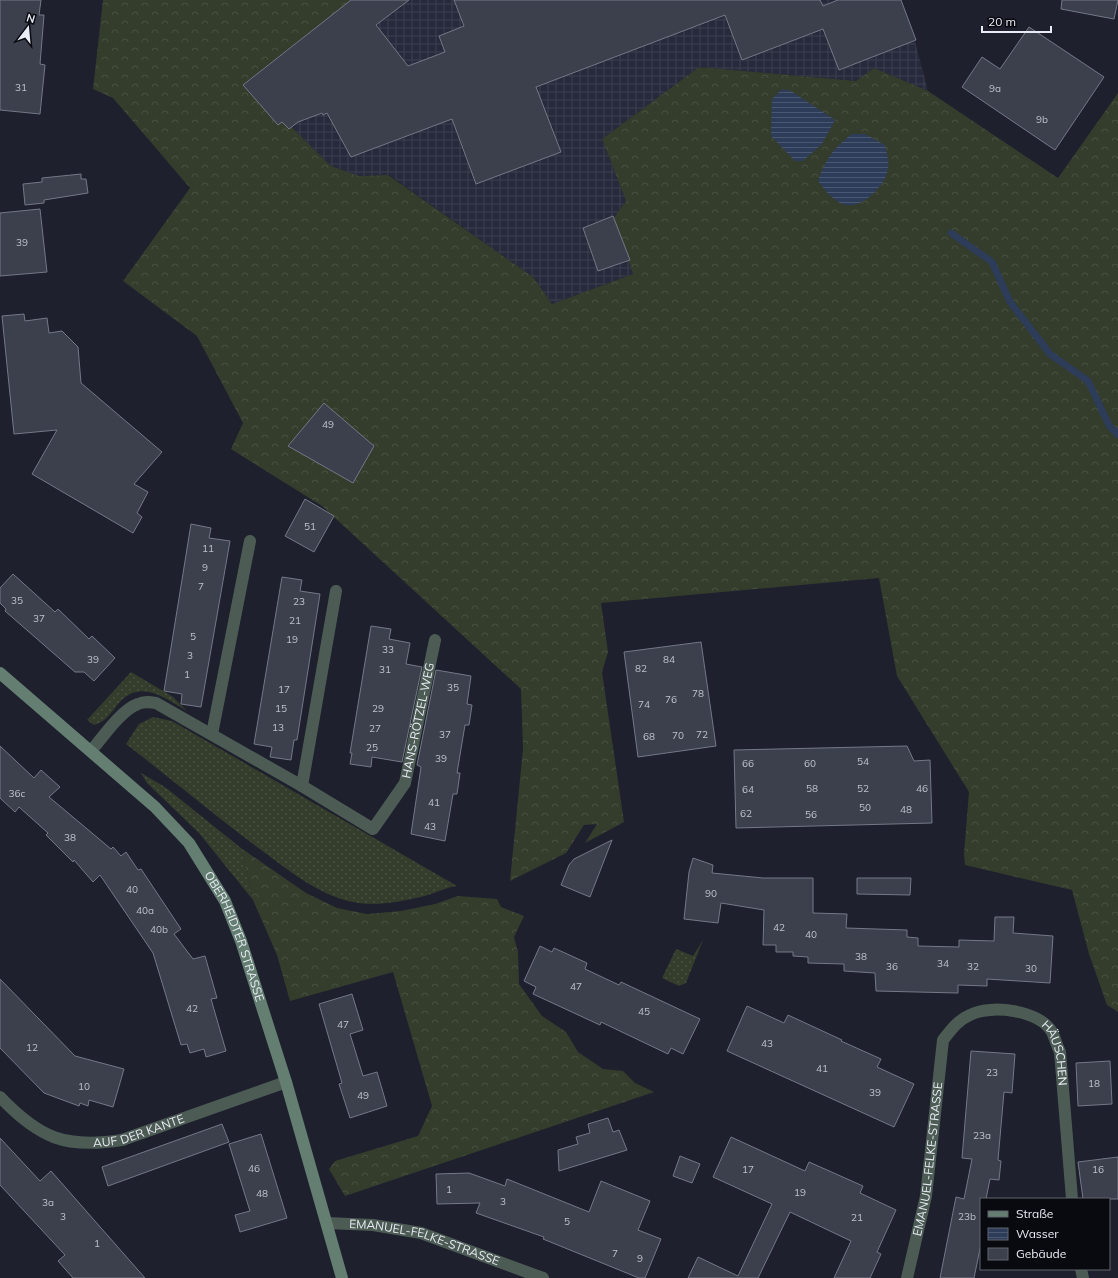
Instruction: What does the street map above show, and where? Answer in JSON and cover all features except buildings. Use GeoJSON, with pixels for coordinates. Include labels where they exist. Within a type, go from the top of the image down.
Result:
{"type":"FeatureCollection","features":[{"type":"Feature","properties":{"kind":"street"},"geometry":{"type":"LineString","coordinates":[[212,734],[250,541]]}},
{"type":"Feature","properties":{"kind":"street"},"geometry":{"type":"LineString","coordinates":[[302,786],[336,592]]}},
{"type":"Feature","properties":{"kind":"street","name":"HANS-RÖTZEL-WEG"},"geometry":{"type":"LineString","coordinates":[[91,751],[126,711],[137,704],[146,702],[156,703],[302,786],[373,829],[405,783],[435,640]]}},
{"type":"Feature","properties":{"kind":"street","name":"OBERHEIDTER STRASSE"},"geometry":{"type":"LineString","coordinates":[[0,673],[155,806],[189,844],[210,874],[225,901],[241,941],[286,1082],[342,1278]]}},
{"type":"Feature","properties":{"kind":"street","name":"HÄUSCHEN"},"geometry":{"type":"LineString","coordinates":[[943,1040],[957,1023],[970,1014],[1003,1009],[1028,1015],[1040,1020],[1052,1031],[1060,1052],[1072,1198]]}},
{"type":"Feature","properties":{"kind":"street","name":"EMANUEL-FELKE-STRASSE"},"geometry":{"type":"LineString","coordinates":[[907,1278],[926,1196],[943,1040]]}},
{"type":"Feature","properties":{"kind":"street","name":"AUF DER KANTE"},"geometry":{"type":"LineString","coordinates":[[0,1097],[27,1124],[48,1135],[76,1143],[102,1144],[122,1140],[286,1082]]}},
{"type":"Feature","properties":{"kind":"street","name":"EMANUEL-FELKE-STRASSE"},"geometry":{"type":"LineString","coordinates":[[327,1223],[373,1225],[420,1233],[543,1278]]}},
{"type":"Feature","properties":{"kind":"shaded area"},"geometry":{"type":"Polygon","coordinates":[[[351,0],[901,0],[912,30],[928,91],[874,68],[856,81],[699,67],[602,139],[626,201],[613,219],[633,274],[552,304],[533,277],[389,175],[359,176],[331,166],[246,82],[351,0]]]}},
{"type":"Feature","properties":{"kind":"green space"},"geometry":{"type":"Polygon","coordinates":[[[103,0],[351,0],[246,82],[331,166],[359,176],[388,175],[533,277],[552,304],[633,274],[613,219],[626,201],[602,139],[699,67],[856,81],[874,68],[928,91],[1058,178],[1118,93],[1118,1012],[1107,1005],[1089,954],[1072,890],[965,865],[964,854],[969,792],[897,676],[879,578],[601,603],[608,652],[602,672],[624,822],[585,843],[597,824],[584,825],[566,853],[510,881],[523,749],[521,689],[322,506],[231,449],[243,423],[197,336],[123,281],[190,188],[113,98],[93,89],[103,0]]]}},
{"type":"Feature","properties":{"kind":"green space"},"geometry":{"type":"Polygon","coordinates":[[[131,672],[173,697],[187,711],[159,695],[141,691],[132,693],[123,699],[101,722],[94,725],[87,720],[131,672]]]}},
{"type":"Feature","properties":{"kind":"green space"},"geometry":{"type":"Polygon","coordinates":[[[153,717],[172,721],[457,886],[446,888],[428,895],[381,904],[353,902],[314,887],[302,880],[224,822],[126,744],[139,724],[153,717]]]}},
{"type":"Feature","properties":{"kind":"green space"},"geometry":{"type":"Polygon","coordinates":[[[141,773],[165,787],[241,848],[253,900],[199,833],[147,783],[141,773]]]}},
{"type":"Feature","properties":{"kind":"green space"},"geometry":{"type":"Polygon","coordinates":[[[241,848],[306,893],[337,908],[367,914],[401,911],[435,904],[458,896],[497,899],[501,907],[524,916],[514,937],[518,952],[519,984],[542,1016],[566,1032],[578,1052],[603,1069],[623,1071],[635,1083],[654,1092],[345,1196],[329,1169],[335,1161],[418,1136],[432,1106],[393,972],[290,1001],[277,955],[253,900],[241,848]]]}},
{"type":"Feature","properties":{"kind":"green space"},"geometry":{"type":"Polygon","coordinates":[[[703,940],[686,983],[679,986],[662,978],[676,949],[693,956],[703,940]]]}},
{"type":"Feature","properties":{"kind":"water"},"geometry":{"type":"Polygon","coordinates":[[[782,89],[791,91],[835,120],[822,144],[803,161],[795,161],[771,136],[772,99],[782,89]]]}},
{"type":"Feature","properties":{"kind":"water"},"geometry":{"type":"Polygon","coordinates":[[[852,134],[865,134],[885,145],[888,166],[884,179],[875,192],[861,202],[854,205],[847,205],[834,199],[818,181],[831,154],[852,134]]]}},
{"type":"Feature","properties":{"kind":"waterway"},"geometry":{"type":"LineString","coordinates":[[951,233],[992,262],[1010,302],[1050,354],[1088,381],[1109,425],[1118,435]]}}]}
